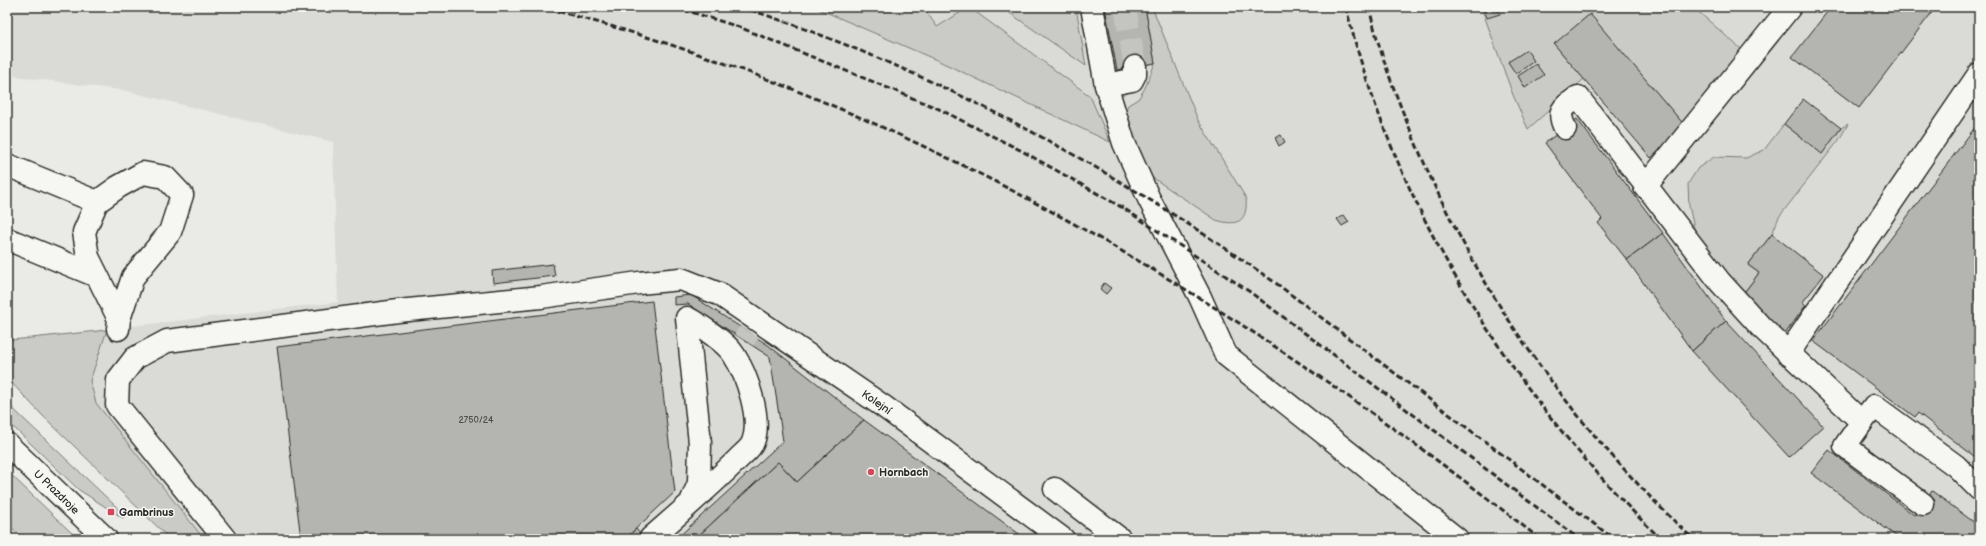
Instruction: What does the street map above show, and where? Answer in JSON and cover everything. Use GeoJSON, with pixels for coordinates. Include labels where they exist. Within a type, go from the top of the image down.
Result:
{"type":"FeatureCollection","features":[{"type":"Feature","properties":{"kind":"main road"},"geometry":{"type":"LineString","coordinates":[[1092,7],[1106,85],[1124,143],[1149,199],[1200,297],[1226,355],[1457,539]]}},
{"type":"Feature","properties":{"kind":"main road"},"geometry":{"type":"LineString","coordinates":[[1645,187],[1790,7]]}},
{"type":"Feature","properties":{"kind":"main road"},"geometry":{"type":"LineString","coordinates":[[1106,85],[1132,80],[1135,74],[1135,67]]}},
{"type":"Feature","properties":{"kind":"main road"},"geometry":{"type":"LineString","coordinates":[[1788,354],[1979,74]]}},
{"type":"Feature","properties":{"kind":"main road"},"geometry":{"type":"LineString","coordinates":[[1565,128],[1560,114],[1563,108],[1578,97],[1645,187],[1720,282],[1788,354],[1862,422]]}},
{"type":"Feature","properties":{"kind":"main road"},"geometry":{"type":"LineString","coordinates":[[7,165],[97,202]]}},
{"type":"Feature","properties":{"kind":"main road"},"geometry":{"type":"LineString","coordinates":[[143,173],[165,177],[182,195],[170,232],[133,278],[119,324],[88,257],[84,232],[97,202],[118,187],[143,173]]}},
{"type":"Feature","properties":{"kind":"main road"},"geometry":{"type":"LineString","coordinates":[[7,238],[97,276]]}},
{"type":"Feature","properties":{"kind":"main road","name":"Kolejní"},"geometry":{"type":"LineString","coordinates":[[225,539],[117,405],[118,380],[135,358],[167,341],[398,312],[541,297],[639,282],[681,279],[719,294],[746,337],[883,406],[1063,539]]}},
{"type":"Feature","properties":{"kind":"main road"},"geometry":{"type":"LineString","coordinates":[[651,538],[720,477],[753,443],[756,415],[746,382],[746,337],[703,327],[687,318],[700,443],[699,483],[691,502]]}},
{"type":"Feature","properties":{"kind":"main road"},"geometry":{"type":"LineString","coordinates":[[1923,504],[1845,446],[1874,406],[1956,466],[1979,489]]}},
{"type":"Feature","properties":{"kind":"main road","name":"U Prazdroje"},"geometry":{"type":"LineString","coordinates":[[7,444],[106,539]]}},
{"type":"Feature","properties":{"kind":"main road"},"geometry":{"type":"LineString","coordinates":[[1054,489],[1120,539]]}},
{"type":"Feature","properties":{"kind":"shaded area"},"geometry":{"type":"Polygon","coordinates":[[[7,7],[1979,7],[1979,539],[170,539],[42,415],[7,378],[12,340],[338,302],[333,142],[127,91],[7,75],[7,7]]]}},
{"type":"Feature","properties":{"kind":"shaded area"},"geometry":{"type":"Polygon","coordinates":[[[814,7],[923,7],[937,27],[969,7],[1090,96],[1110,142],[941,62],[814,7]]]}},
{"type":"Feature","properties":{"kind":"shaded area"},"geometry":{"type":"Polygon","coordinates":[[[1001,7],[1076,7],[1086,66],[1001,7]]]}},
{"type":"Feature","properties":{"kind":"shaded area"},"geometry":{"type":"Polygon","coordinates":[[[1145,7],[1152,7],[1198,120],[1246,198],[1246,206],[1243,217],[1236,222],[1230,223],[1216,220],[1150,176],[1129,129],[1125,112],[1128,105],[1138,99],[1145,88],[1155,63],[1145,7]]]}},
{"type":"Feature","properties":{"kind":"shaded area"},"geometry":{"type":"Polygon","coordinates":[[[1481,7],[1693,7],[1741,49],[1686,127],[1589,15],[1555,45],[1584,79],[1528,129],[1513,95],[1481,7]]]}},
{"type":"Feature","properties":{"kind":"shaded area"},"geometry":{"type":"Polygon","coordinates":[[[1784,124],[1822,153],[1841,128],[1848,124],[1839,140],[1779,217],[1772,234],[1748,265],[1759,273],[1739,299],[1695,232],[1689,206],[1688,184],[1698,168],[1714,157],[1746,158],[1764,150],[1784,124]]]}},
{"type":"Feature","properties":{"kind":"shaded area"},"geometry":{"type":"Polygon","coordinates":[[[107,330],[90,381],[96,403],[204,539],[170,539],[42,415],[7,378],[7,335],[12,340],[107,330]]]}},
{"type":"Feature","properties":{"kind":"shaded area"},"geometry":{"type":"Polygon","coordinates":[[[7,403],[125,515],[123,518],[79,490],[7,421],[7,403]]]}},
{"type":"Feature","properties":{"kind":"shaded area"},"geometry":{"type":"Polygon","coordinates":[[[7,471],[78,539],[23,539],[7,522],[7,471]]]}},
{"type":"Feature","properties":{"kind":"building"},"geometry":{"type":"Polygon","coordinates":[[[1105,7],[1145,7],[1155,63],[1117,70],[1105,7]]]}},
{"type":"Feature","properties":{"kind":"building"},"geometry":{"type":"Polygon","coordinates":[[[1483,7],[1498,7],[1500,14],[1487,18],[1483,7]]]}},
{"type":"Feature","properties":{"kind":"building"},"geometry":{"type":"Polygon","coordinates":[[[1831,7],[1936,7],[1859,108],[1792,57],[1831,7]]]}},
{"type":"Feature","properties":{"kind":"building"},"geometry":{"type":"Polygon","coordinates":[[[1590,14],[1686,127],[1651,158],[1554,44],[1590,14]]]}},
{"type":"Feature","properties":{"kind":"building"},"geometry":{"type":"Polygon","coordinates":[[[1527,50],[1534,61],[1516,74],[1508,62],[1527,50]]]}},
{"type":"Feature","properties":{"kind":"building"},"geometry":{"type":"Polygon","coordinates":[[[1536,64],[1544,75],[1525,88],[1518,76],[1536,64]]]}},
{"type":"Feature","properties":{"kind":"building"},"geometry":{"type":"Polygon","coordinates":[[[1803,99],[1841,128],[1822,154],[1784,124],[1803,99]]]}},
{"type":"Feature","properties":{"kind":"building"},"geometry":{"type":"Polygon","coordinates":[[[1577,119],[1663,233],[1627,260],[1598,223],[1602,219],[1545,143],[1577,119]]]}},
{"type":"Feature","properties":{"kind":"building"},"geometry":{"type":"Polygon","coordinates":[[[1979,122],[1979,460],[1918,413],[1915,417],[1813,341],[1979,122]]]}},
{"type":"Feature","properties":{"kind":"building"},"geometry":{"type":"Polygon","coordinates":[[[1281,135],[1285,142],[1279,146],[1275,138],[1281,135]]]}},
{"type":"Feature","properties":{"kind":"building"},"geometry":{"type":"Polygon","coordinates":[[[1344,215],[1349,222],[1342,226],[1337,219],[1344,215]]]}},
{"type":"Feature","properties":{"kind":"building"},"geometry":{"type":"Polygon","coordinates":[[[1663,233],[1726,321],[1692,351],[1627,260],[1663,233]]]}},
{"type":"Feature","properties":{"kind":"building"},"geometry":{"type":"Polygon","coordinates":[[[1772,234],[1824,275],[1802,303],[1806,305],[1785,334],[1739,299],[1759,273],[1748,265],[1772,234]]]}},
{"type":"Feature","properties":{"kind":"building"},"geometry":{"type":"Polygon","coordinates":[[[553,264],[555,276],[493,283],[492,271],[553,264]]]}},
{"type":"Feature","properties":{"kind":"building"},"geometry":{"type":"Polygon","coordinates":[[[1104,283],[1111,288],[1106,294],[1100,289],[1104,283]]]}},
{"type":"Feature","properties":{"kind":"building"},"geometry":{"type":"Polygon","coordinates":[[[691,295],[768,345],[864,420],[797,482],[778,462],[695,539],[676,539],[783,441],[770,357],[688,304],[674,305],[674,297],[691,295]]]}},
{"type":"Feature","properties":{"kind":"building"},"geometry":{"type":"Polygon","coordinates":[[[652,301],[675,492],[626,538],[301,539],[277,347],[652,301]]]}},
{"type":"Feature","properties":{"kind":"building"},"geometry":{"type":"Polygon","coordinates":[[[1726,321],[1823,426],[1789,457],[1692,351],[1726,321]]]}},
{"type":"Feature","properties":{"kind":"building","name":"Hornbach"},"geometry":{"type":"Polygon","coordinates":[[[864,420],[1026,539],[695,539],[778,462],[797,482],[864,420]]]}},
{"type":"Feature","properties":{"kind":"building"},"geometry":{"type":"Polygon","coordinates":[[[1829,450],[1914,515],[1932,491],[1979,526],[1979,539],[1895,539],[1897,537],[1811,473],[1829,450]]]}},
{"type":"Feature","properties":{"kind":"building"},"geometry":{"type":"Polygon","coordinates":[[[636,529],[645,539],[626,538],[636,529]]]}},
{"type":"Feature","properties":{"kind":"tunnel"},"geometry":{"type":"LineString","coordinates":[[1125,7],[1135,67]]}},
{"type":"Feature","properties":{"kind":"tunnel"},"geometry":{"type":"LineString","coordinates":[[744,340],[749,332]]}},
{"type":"Feature","properties":{"kind":"railway"},"geometry":{"type":"LineString","coordinates":[[541,7],[678,47],[812,97],[942,155],[1068,220],[1191,293],[1310,370],[1427,453],[1540,539]]}},
{"type":"Feature","properties":{"kind":"railway"},"geometry":{"type":"LineString","coordinates":[[675,7],[739,27],[937,108],[1022,151],[1123,208],[1250,292],[1579,539]]}},
{"type":"Feature","properties":{"kind":"railway"},"geometry":{"type":"LineString","coordinates":[[742,7],[813,32],[884,61],[952,92],[1020,126],[1086,162],[1151,201],[1215,241],[1277,284],[1614,539]]}},
{"type":"Feature","properties":{"kind":"railway"},"geometry":{"type":"LineString","coordinates":[[1346,7],[1367,81],[1395,154],[1428,226],[1466,295],[1509,361],[1556,424],[1607,484],[1661,539]]}},
{"type":"Feature","properties":{"kind":"railway"},"geometry":{"type":"LineString","coordinates":[[1369,7],[1373,25],[1391,80],[1419,151],[1444,206],[1472,259],[1502,310],[1535,359],[1571,407],[1609,452],[1693,539]]}},
{"type":"Feature","properties":{"kind":"place","name":"Hornbach"},"geometry":{"type":"Point","coordinates":[871,472]}},
{"type":"Feature","properties":{"kind":"place","name":"Gambrinus"},"geometry":{"type":"Point","coordinates":[111,512]}}]}
